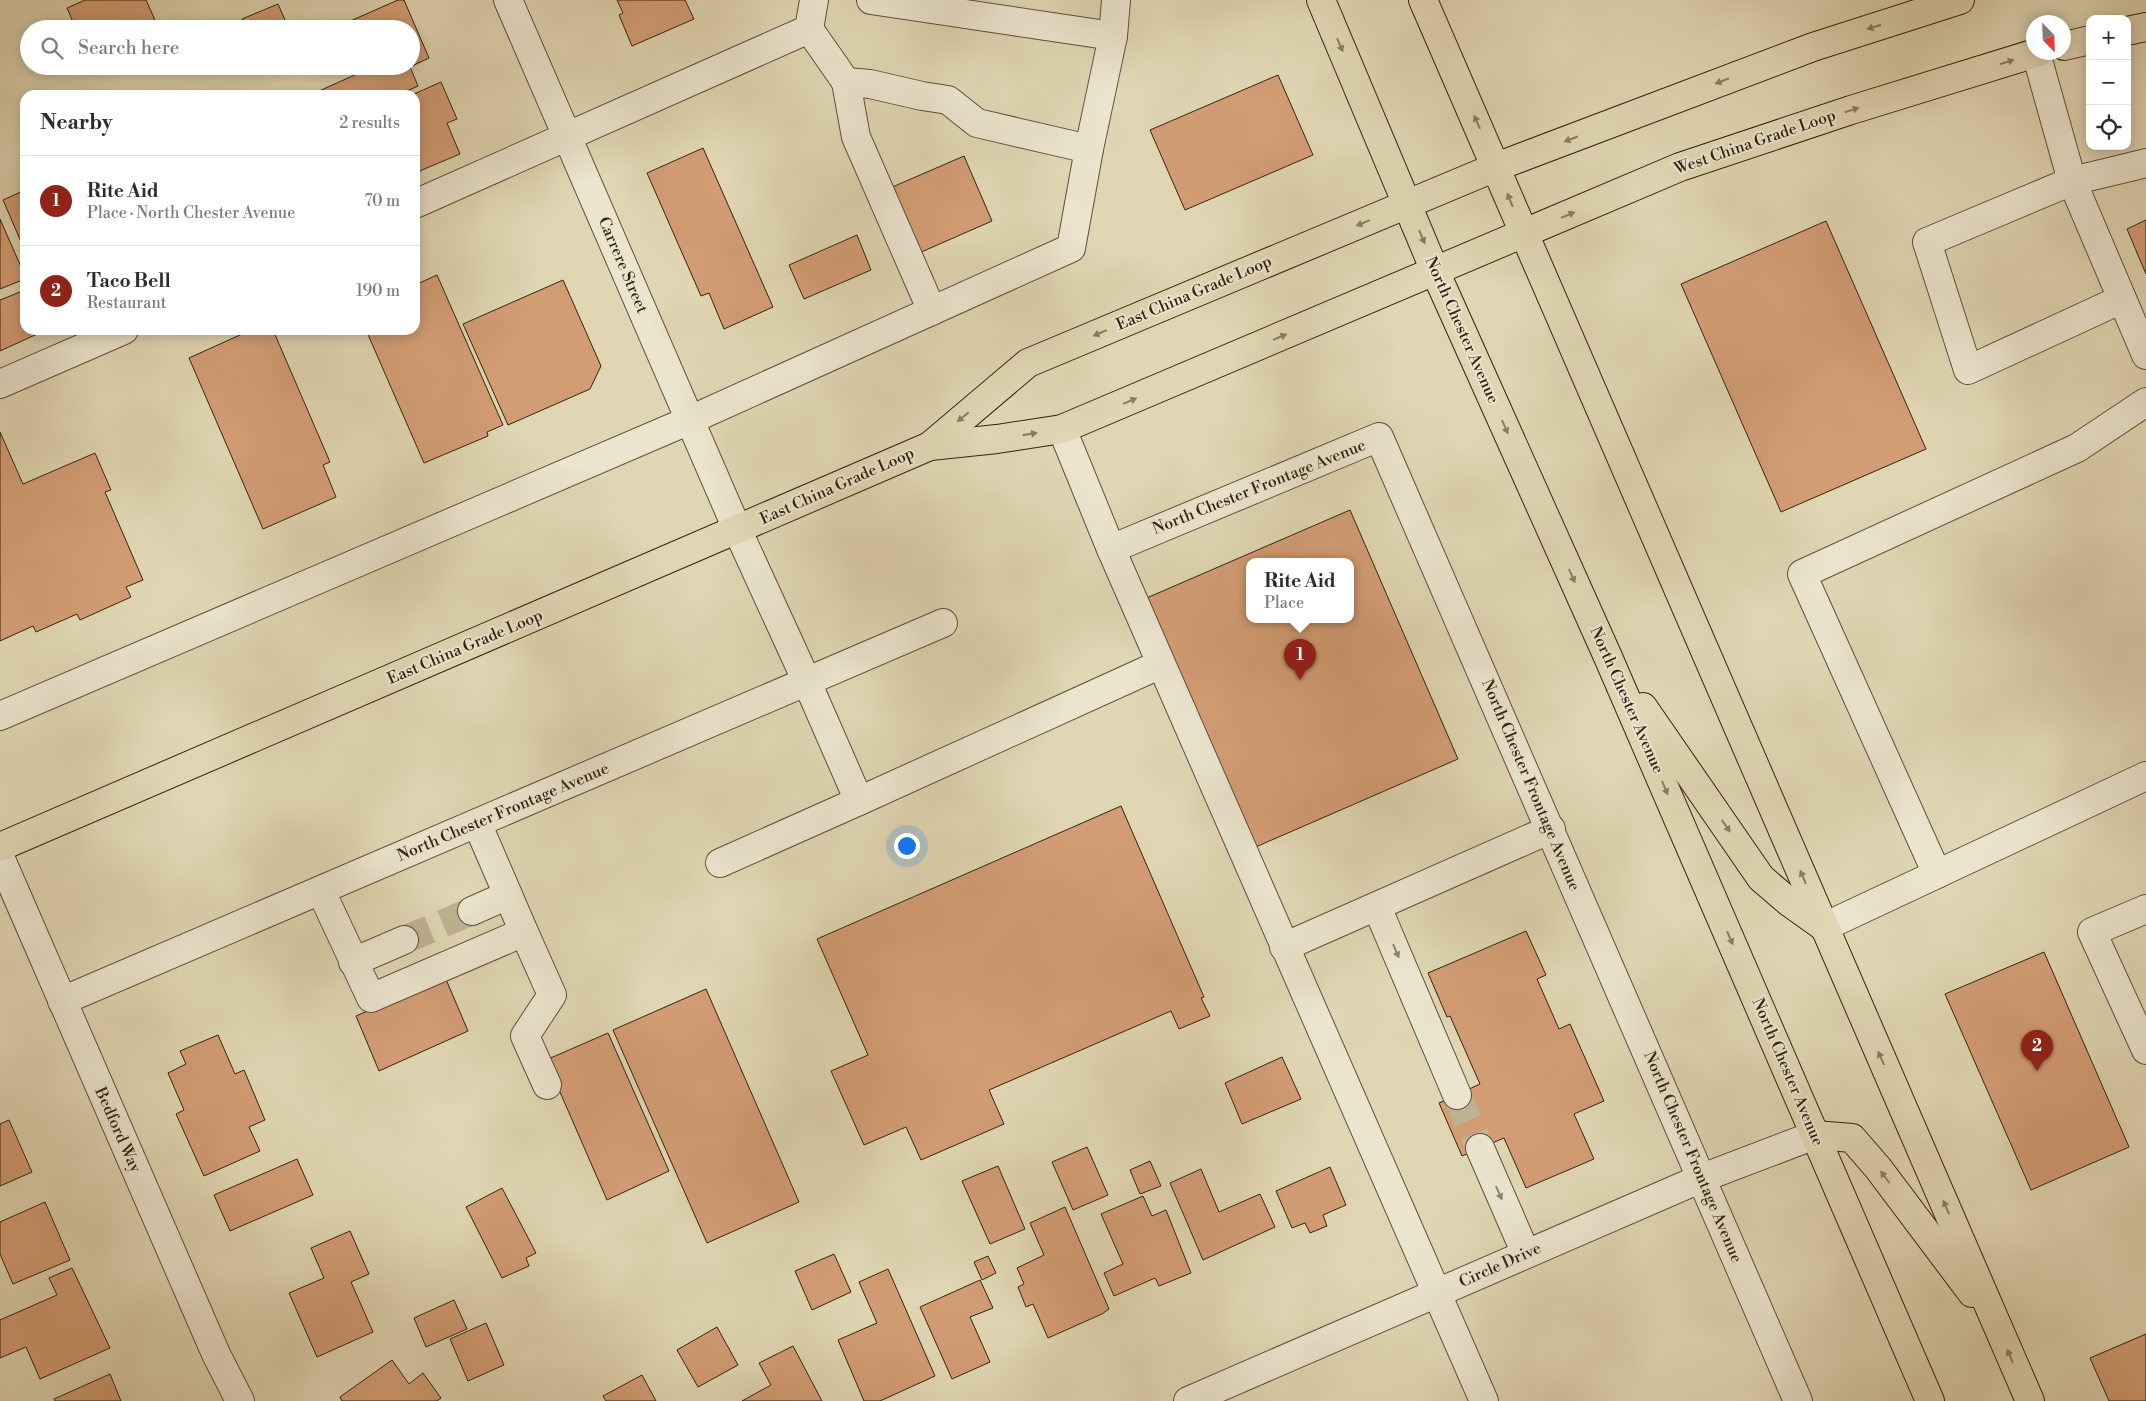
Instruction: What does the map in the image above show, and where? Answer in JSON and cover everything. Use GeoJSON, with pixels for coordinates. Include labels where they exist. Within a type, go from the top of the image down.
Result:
{"type":"FeatureCollection","features":[{"type":"Feature","properties":{"kind":"main road","name":"North Chester Avenue"},"geometry":{"type":"LineString","coordinates":[[1321,0],[1436,271],[1608,657],[1930,1401]]}},
{"type":"Feature","properties":{"kind":"main road"},"geometry":{"type":"LineString","coordinates":[[1423,0],[2030,1401]]}},
{"type":"Feature","properties":{"kind":"main road"},"geometry":{"type":"LineString","coordinates":[[1496,167],[1813,47],[1960,0]]}},
{"type":"Feature","properties":{"kind":"main road"},"geometry":{"type":"LineString","coordinates":[[2131,30],[2146,26]]}},
{"type":"Feature","properties":{"kind":"main road"},"geometry":{"type":"LineString","coordinates":[[2071,44],[2086,41]]}},
{"type":"Feature","properties":{"kind":"main road","name":"West China Grade Loop"},"geometry":{"type":"LineString","coordinates":[[1479,252],[1680,167],[1852,110],[2026,56]]}},
{"type":"Feature","properties":{"kind":"main road","name":"East China Grade Loop"},"geometry":{"type":"LineString","coordinates":[[0,847],[930,446],[1028,363],[1496,167]]}},
{"type":"Feature","properties":{"kind":"main road","name":"East China Grade Loop"},"geometry":{"type":"LineString","coordinates":[[930,446],[997,439],[1062,429],[1479,252]]}},
{"type":"Feature","properties":{"kind":"main road"},"geometry":{"type":"LineString","coordinates":[[1608,657],[1761,878],[1789,902],[1824,927]]}},
{"type":"Feature","properties":{"kind":"main road"},"geometry":{"type":"LineString","coordinates":[[1815,1135],[1852,1138],[1878,1168],[1998,1328]]}},
{"type":"Feature","properties":{"kind":"street","name":"Carrere Street"},"geometry":{"type":"LineString","coordinates":[[508,0],[737,529],[808,682],[859,801]]}},
{"type":"Feature","properties":{"kind":"street"},"geometry":{"type":"LineString","coordinates":[[814,0],[809,30],[846,82],[856,137],[932,311]]}},
{"type":"Feature","properties":{"kind":"street"},"geometry":{"type":"LineString","coordinates":[[871,0],[1113,36]]}},
{"type":"Feature","properties":{"kind":"street"},"geometry":{"type":"LineString","coordinates":[[0,716],[690,420],[1071,248],[1089,149],[1113,36],[1116,0]]}},
{"type":"Feature","properties":{"kind":"street"},"geometry":{"type":"LineString","coordinates":[[420,202],[809,30]]}},
{"type":"Feature","properties":{"kind":"street"},"geometry":{"type":"LineString","coordinates":[[2039,60],[2072,181],[2146,355]]}},
{"type":"Feature","properties":{"kind":"street"},"geometry":{"type":"LineString","coordinates":[[846,82],[870,84],[948,100],[977,123],[1089,149]]}},
{"type":"Feature","properties":{"kind":"street"},"geometry":{"type":"LineString","coordinates":[[2122,299],[1968,370],[1927,242],[2072,181],[2146,163]]}},
{"type":"Feature","properties":{"kind":"street"},"geometry":{"type":"LineString","coordinates":[[0,384],[113,335]]}},
{"type":"Feature","properties":{"kind":"street"},"geometry":{"type":"LineString","coordinates":[[1937,874],[1802,574],[2077,448],[2146,402]]}},
{"type":"Feature","properties":{"kind":"street"},"geometry":{"type":"LineString","coordinates":[[1062,429],[1111,549],[1484,1401]]}},
{"type":"Feature","properties":{"kind":"street","name":"North Chester Frontage Avenue"},"geometry":{"type":"LineString","coordinates":[[1111,549],[1379,437],[1798,1401]]}},
{"type":"Feature","properties":{"kind":"street","name":"North Chester Frontage Avenue"},"geometry":{"type":"LineString","coordinates":[[62,1001],[943,624]]}},
{"type":"Feature","properties":{"kind":"street"},"geometry":{"type":"LineString","coordinates":[[720,863],[1161,664]]}},
{"type":"Feature","properties":{"kind":"street"},"geometry":{"type":"LineString","coordinates":[[1824,927],[2146,776]]}},
{"type":"Feature","properties":{"kind":"street"},"geometry":{"type":"LineString","coordinates":[[477,823],[552,995],[525,1036],[547,1085]]}},
{"type":"Feature","properties":{"kind":"street"},"geometry":{"type":"LineString","coordinates":[[1284,947],[1551,829]]}},
{"type":"Feature","properties":{"kind":"street","name":"Bedford Way"},"geometry":{"type":"LineString","coordinates":[[0,857],[212,1345],[240,1401]]}},
{"type":"Feature","properties":{"kind":"street"},"geometry":{"type":"LineString","coordinates":[[321,890],[371,998],[524,932]]}},
{"type":"Feature","properties":{"kind":"street"},"geometry":{"type":"LineString","coordinates":[[472,911],[508,895]]}},
{"type":"Feature","properties":{"kind":"street"},"geometry":{"type":"LineString","coordinates":[[1377,906],[1457,1095]]}},
{"type":"Feature","properties":{"kind":"street"},"geometry":{"type":"LineString","coordinates":[[2146,909],[2092,932],[2146,1050]]}},
{"type":"Feature","properties":{"kind":"street"},"geometry":{"type":"LineString","coordinates":[[353,962],[404,940]]}},
{"type":"Feature","properties":{"kind":"street","name":"Circle Drive"},"geometry":{"type":"LineString","coordinates":[[1188,1401],[1702,1178],[1815,1135]]}},
{"type":"Feature","properties":{"kind":"street"},"geometry":{"type":"LineString","coordinates":[[1480,1148],[1526,1254]]}},
{"type":"Feature","properties":{"kind":"building"},"geometry":{"type":"Polygon","coordinates":[[[85,0],[146,0],[155,20],[72,20],[67,8],[85,0]]]}},
{"type":"Feature","properties":{"kind":"building"},"geometry":{"type":"Polygon","coordinates":[[[398,0],[404,0],[413,20],[353,20],[398,0]]]}},
{"type":"Feature","properties":{"kind":"building"},"geometry":{"type":"Polygon","coordinates":[[[617,0],[685,0],[694,19],[632,46],[619,15],[623,13],[617,0]]]}},
{"type":"Feature","properties":{"kind":"building"},"geometry":{"type":"Polygon","coordinates":[[[278,4],[285,20],[242,20],[278,4]]]}},
{"type":"Feature","properties":{"kind":"building"},"geometry":{"type":"Polygon","coordinates":[[[420,37],[429,58],[420,62],[420,37]]]}},
{"type":"Feature","properties":{"kind":"building"},"geometry":{"type":"Polygon","coordinates":[[[355,75],[413,75],[418,86],[409,90],[321,90],[355,75]]]}},
{"type":"Feature","properties":{"kind":"building"},"geometry":{"type":"Polygon","coordinates":[[[1278,75],[1313,155],[1185,210],[1150,130],[1278,75]]]}},
{"type":"Feature","properties":{"kind":"building"},"geometry":{"type":"Polygon","coordinates":[[[441,82],[457,119],[447,123],[460,154],[420,171],[420,91],[441,82]]]}},
{"type":"Feature","properties":{"kind":"building"},"geometry":{"type":"Polygon","coordinates":[[[703,148],[773,307],[724,329],[709,293],[701,296],[647,173],[703,148]]]}},
{"type":"Feature","properties":{"kind":"building"},"geometry":{"type":"Polygon","coordinates":[[[964,156],[992,221],[919,253],[890,188],[964,156]]]}},
{"type":"Feature","properties":{"kind":"building"},"geometry":{"type":"Polygon","coordinates":[[[20,192],[20,239],[3,200],[20,192]]]}},
{"type":"Feature","properties":{"kind":"building"},"geometry":{"type":"Polygon","coordinates":[[[0,219],[20,265],[20,281],[0,289],[0,219]]]}},
{"type":"Feature","properties":{"kind":"building"},"geometry":{"type":"Polygon","coordinates":[[[2146,220],[2146,274],[2127,229],[2146,220]]]}},
{"type":"Feature","properties":{"kind":"building"},"geometry":{"type":"Polygon","coordinates":[[[1826,221],[1926,449],[1781,512],[1681,284],[1826,221]]]}},
{"type":"Feature","properties":{"kind":"building"},"geometry":{"type":"Polygon","coordinates":[[[857,235],[871,270],[804,299],[789,265],[857,235]]]}},
{"type":"Feature","properties":{"kind":"building"},"geometry":{"type":"Polygon","coordinates":[[[437,275],[503,425],[487,432],[488,436],[424,463],[368,335],[420,335],[420,283],[437,275]]]}},
{"type":"Feature","properties":{"kind":"building"},"geometry":{"type":"Polygon","coordinates":[[[563,280],[601,366],[590,389],[508,425],[463,324],[563,280]]]}},
{"type":"Feature","properties":{"kind":"building"},"geometry":{"type":"Polygon","coordinates":[[[20,292],[20,335],[35,335],[0,351],[0,300],[20,292]]]}},
{"type":"Feature","properties":{"kind":"building"},"geometry":{"type":"Polygon","coordinates":[[[240,335],[275,335],[330,462],[323,465],[336,497],[263,529],[189,358],[240,335]]]}},
{"type":"Feature","properties":{"kind":"building"},"geometry":{"type":"Polygon","coordinates":[[[0,432],[23,484],[95,453],[111,490],[105,492],[143,580],[126,587],[131,597],[80,620],[77,614],[36,632],[33,626],[0,641],[0,432]]]}},
{"type":"Feature","properties":{"kind":"building"},"geometry":{"type":"Polygon","coordinates":[[[1350,510],[1458,759],[1251,849],[1142,600],[1350,510]]]}},
{"type":"Feature","properties":{"kind":"building"},"geometry":{"type":"Polygon","coordinates":[[[1121,806],[1204,997],[1201,998],[1210,1016],[1179,1029],[1171,1011],[989,1090],[1004,1124],[921,1160],[906,1127],[864,1145],[831,1071],[868,1055],[817,939],[1121,806]]]}},
{"type":"Feature","properties":{"kind":"building"},"geometry":{"type":"Polygon","coordinates":[[[1526,931],[1546,975],[1537,979],[1559,1029],[1570,1024],[1604,1101],[1574,1114],[1594,1159],[1526,1188],[1504,1138],[1462,1156],[1439,1103],[1480,1084],[1450,1016],[1447,1017],[1428,973],[1526,931]]]}},
{"type":"Feature","properties":{"kind":"building"},"geometry":{"type":"Polygon","coordinates":[[[2044,952],[2129,1147],[2031,1190],[1945,994],[2044,952]]]}},
{"type":"Feature","properties":{"kind":"building"},"geometry":{"type":"Polygon","coordinates":[[[445,977],[468,1031],[379,1071],[356,1016],[445,977]]]}},
{"type":"Feature","properties":{"kind":"building"},"geometry":{"type":"Polygon","coordinates":[[[706,989],[799,1202],[707,1243],[613,1030],[706,989]]]}},
{"type":"Feature","properties":{"kind":"building"},"geometry":{"type":"Polygon","coordinates":[[[608,1033],[669,1171],[607,1200],[546,1060],[608,1033]]]}},
{"type":"Feature","properties":{"kind":"building"},"geometry":{"type":"Polygon","coordinates":[[[218,1035],[235,1074],[244,1070],[265,1120],[249,1127],[260,1151],[204,1176],[176,1114],[184,1110],[168,1073],[186,1064],[180,1051],[218,1035]]]}},
{"type":"Feature","properties":{"kind":"building"},"geometry":{"type":"Polygon","coordinates":[[[1282,1057],[1301,1099],[1242,1124],[1225,1083],[1282,1057]]]}},
{"type":"Feature","properties":{"kind":"building"},"geometry":{"type":"Polygon","coordinates":[[[9,1120],[32,1172],[0,1186],[0,1124],[9,1120]]]}},
{"type":"Feature","properties":{"kind":"building"},"geometry":{"type":"Polygon","coordinates":[[[1087,1147],[1108,1195],[1073,1210],[1052,1162],[1087,1147]]]}},
{"type":"Feature","properties":{"kind":"building"},"geometry":{"type":"Polygon","coordinates":[[[297,1159],[313,1195],[230,1231],[214,1195],[297,1159]]]}},
{"type":"Feature","properties":{"kind":"building"},"geometry":{"type":"Polygon","coordinates":[[[1150,1161],[1161,1186],[1140,1194],[1130,1170],[1150,1161]]]}},
{"type":"Feature","properties":{"kind":"building"},"geometry":{"type":"Polygon","coordinates":[[[998,1166],[1025,1229],[990,1244],[962,1181],[998,1166]]]}},
{"type":"Feature","properties":{"kind":"building"},"geometry":{"type":"Polygon","coordinates":[[[1330,1167],[1346,1205],[1323,1215],[1327,1226],[1310,1233],[1305,1223],[1292,1228],[1276,1191],[1330,1167]]]}},
{"type":"Feature","properties":{"kind":"building"},"geometry":{"type":"Polygon","coordinates":[[[1201,1169],[1219,1212],[1260,1194],[1275,1227],[1203,1260],[1170,1183],[1201,1169]]]}},
{"type":"Feature","properties":{"kind":"building"},"geometry":{"type":"Polygon","coordinates":[[[502,1188],[536,1253],[526,1258],[529,1266],[502,1278],[466,1207],[502,1188]]]}},
{"type":"Feature","properties":{"kind":"building"},"geometry":{"type":"Polygon","coordinates":[[[1143,1196],[1152,1216],[1166,1210],[1191,1273],[1159,1286],[1155,1278],[1114,1296],[1104,1273],[1123,1264],[1101,1214],[1143,1196]]]}},
{"type":"Feature","properties":{"kind":"building"},"geometry":{"type":"Polygon","coordinates":[[[45,1202],[70,1260],[13,1284],[0,1254],[0,1222],[45,1202]]]}},
{"type":"Feature","properties":{"kind":"building"},"geometry":{"type":"Polygon","coordinates":[[[1065,1207],[1109,1309],[1102,1314],[1048,1338],[1033,1304],[1026,1307],[1018,1287],[1024,1284],[1017,1268],[1044,1255],[1030,1223],[1065,1207]]]}},
{"type":"Feature","properties":{"kind":"building"},"geometry":{"type":"Polygon","coordinates":[[[350,1231],[369,1274],[351,1282],[373,1332],[317,1357],[289,1293],[324,1278],[311,1248],[350,1231]]]}},
{"type":"Feature","properties":{"kind":"building"},"geometry":{"type":"Polygon","coordinates":[[[834,1254],[851,1292],[812,1310],[795,1271],[834,1254]]]}},
{"type":"Feature","properties":{"kind":"building"},"geometry":{"type":"Polygon","coordinates":[[[988,1256],[996,1273],[982,1280],[974,1262],[988,1256]]]}},
{"type":"Feature","properties":{"kind":"building"},"geometry":{"type":"Polygon","coordinates":[[[72,1268],[110,1348],[40,1379],[26,1347],[0,1358],[0,1320],[57,1295],[49,1278],[72,1268]]]}},
{"type":"Feature","properties":{"kind":"building"},"geometry":{"type":"Polygon","coordinates":[[[888,1269],[935,1376],[880,1401],[864,1401],[838,1340],[877,1323],[859,1282],[888,1269]]]}},
{"type":"Feature","properties":{"kind":"building"},"geometry":{"type":"Polygon","coordinates":[[[980,1280],[993,1308],[970,1317],[990,1362],[952,1379],[920,1307],[980,1280]]]}},
{"type":"Feature","properties":{"kind":"building"},"geometry":{"type":"Polygon","coordinates":[[[454,1300],[467,1329],[426,1347],[414,1318],[454,1300]]]}},
{"type":"Feature","properties":{"kind":"building"},"geometry":{"type":"Polygon","coordinates":[[[486,1323],[504,1365],[468,1381],[450,1339],[486,1323]]]}},
{"type":"Feature","properties":{"kind":"building"},"geometry":{"type":"Polygon","coordinates":[[[717,1327],[738,1365],[698,1387],[677,1350],[717,1327]]]}},
{"type":"Feature","properties":{"kind":"building"},"geometry":{"type":"Polygon","coordinates":[[[2146,1334],[2146,1401],[2109,1401],[2090,1358],[2146,1334]]]}},
{"type":"Feature","properties":{"kind":"building"},"geometry":{"type":"Polygon","coordinates":[[[793,1346],[822,1401],[742,1401],[771,1385],[759,1363],[793,1346]]]}},
{"type":"Feature","properties":{"kind":"building"},"geometry":{"type":"Polygon","coordinates":[[[392,1360],[409,1384],[423,1373],[441,1398],[437,1401],[342,1401],[340,1397],[392,1360]]]}},
{"type":"Feature","properties":{"kind":"building"},"geometry":{"type":"Polygon","coordinates":[[[110,1374],[121,1401],[55,1401],[54,1399],[110,1374]]]}},
{"type":"Feature","properties":{"kind":"building"},"geometry":{"type":"Polygon","coordinates":[[[642,1375],[656,1401],[606,1401],[603,1396],[642,1375]]]}},
{"type":"Feature","properties":{"kind":"tunnel"},"geometry":{"type":"LineString","coordinates":[[404,940],[472,911]]}},
{"type":"Feature","properties":{"kind":"tunnel"},"geometry":{"type":"LineString","coordinates":[[1457,1095],[1480,1148]]}},
{"type":"Feature","properties":{"kind":"place","name":"Rite Aid"},"geometry":{"type":"Point","coordinates":[1300,680]}},
{"type":"Feature","properties":{"kind":"place","name":"Taco Bell"},"geometry":{"type":"Point","coordinates":[2037,1071]}}]}
